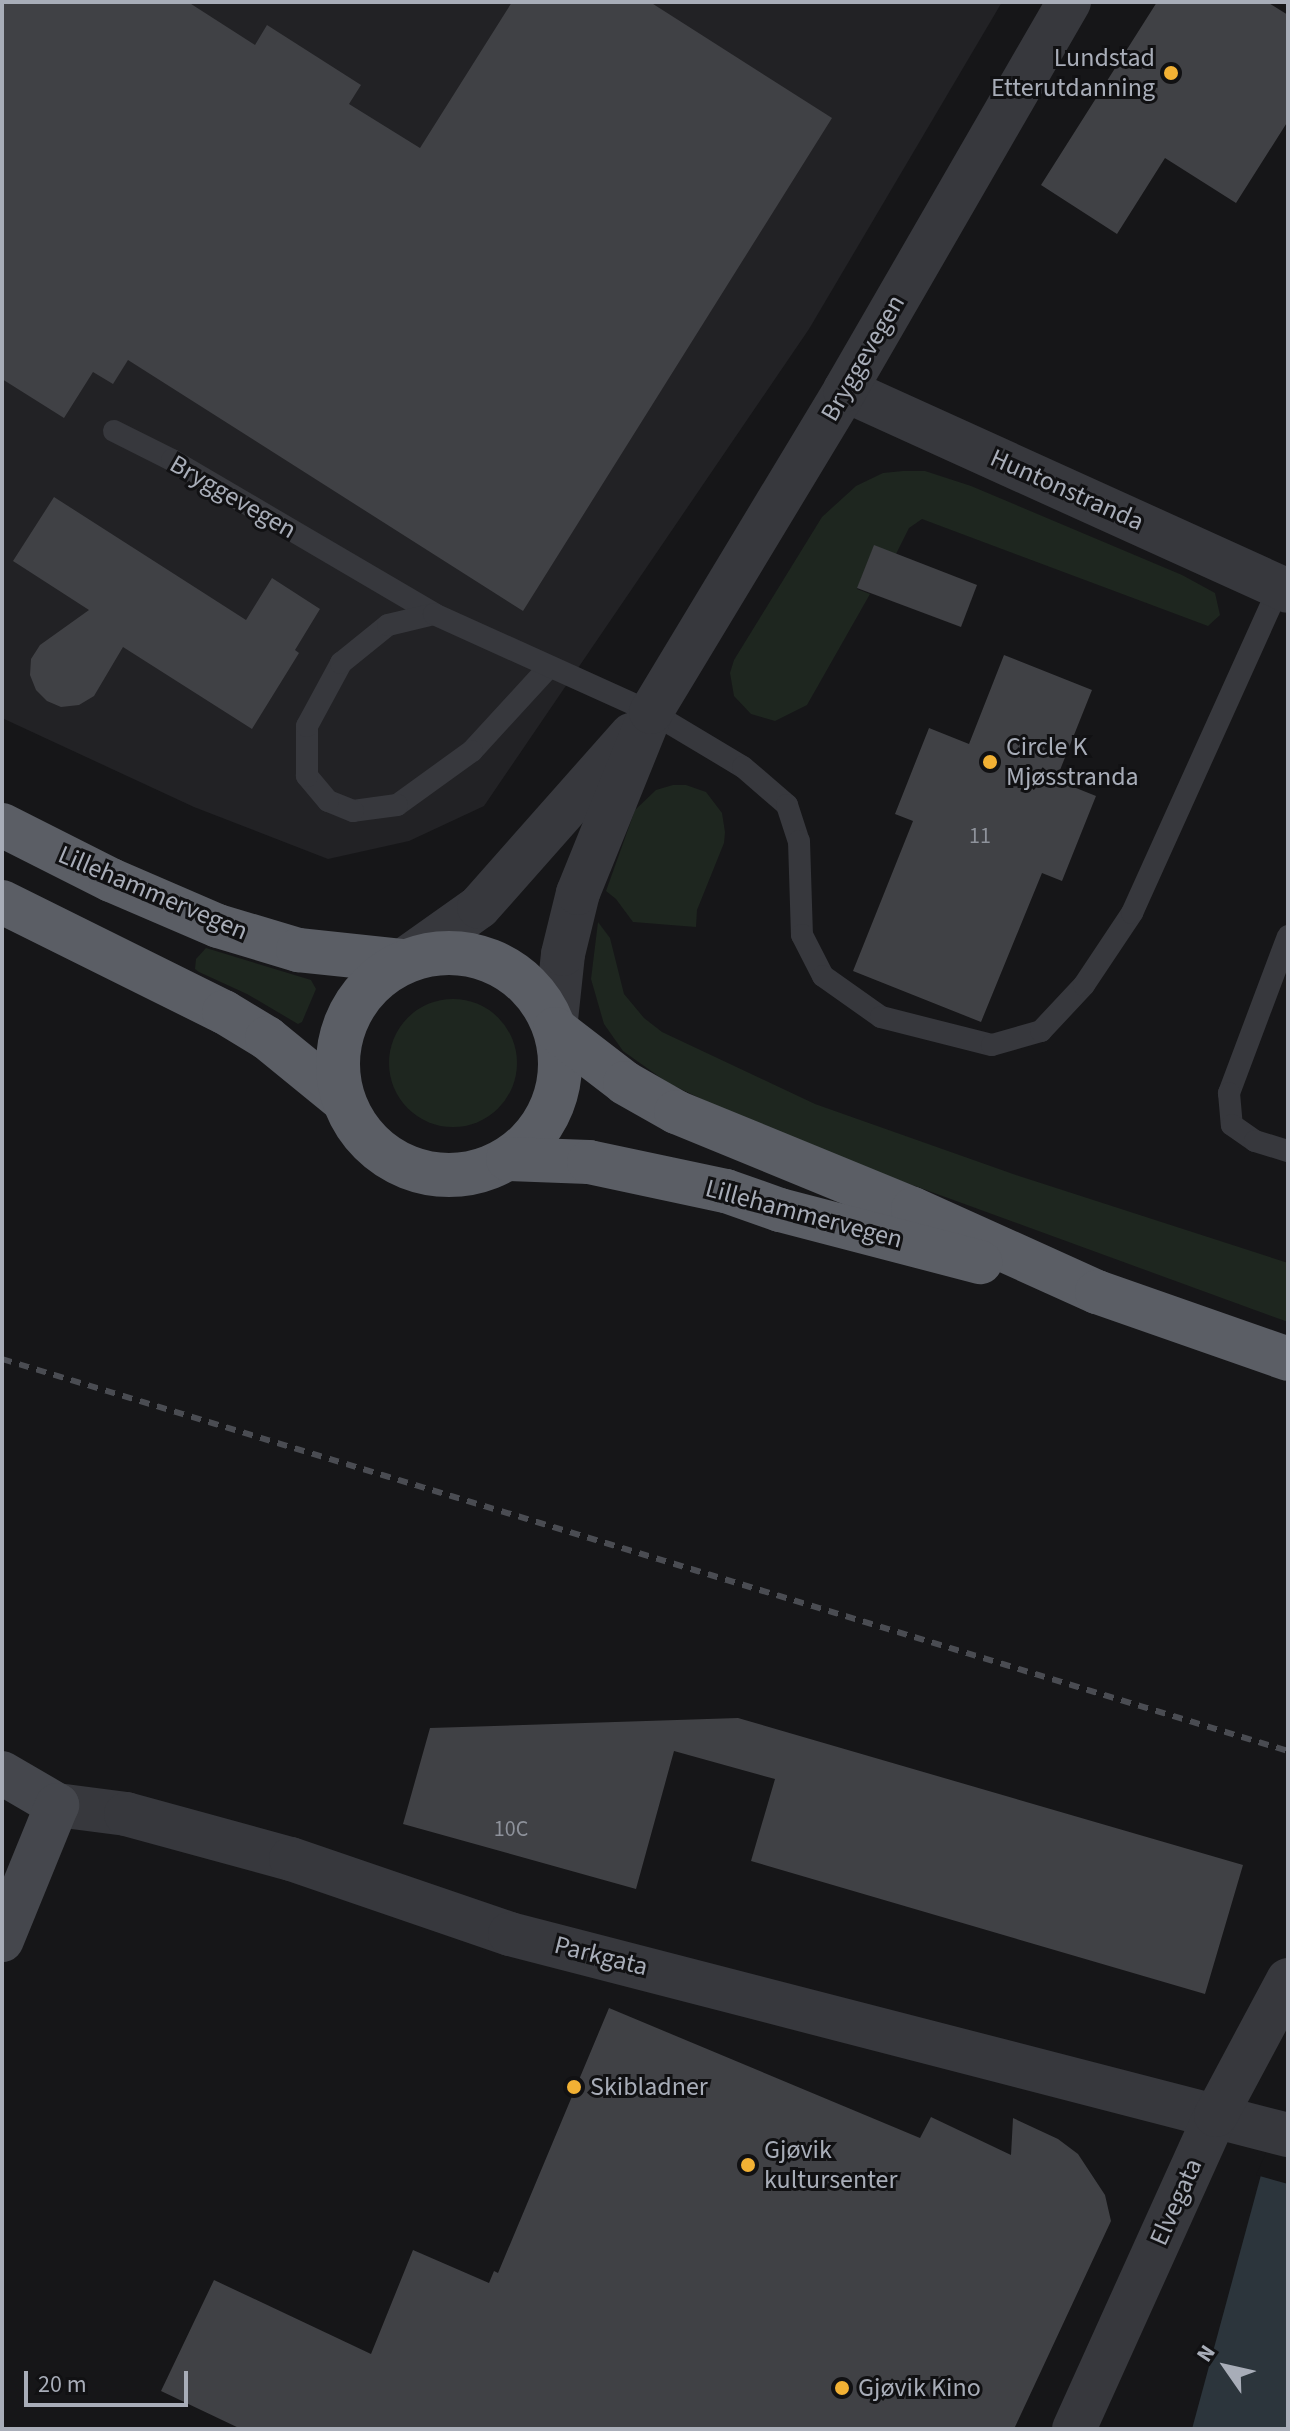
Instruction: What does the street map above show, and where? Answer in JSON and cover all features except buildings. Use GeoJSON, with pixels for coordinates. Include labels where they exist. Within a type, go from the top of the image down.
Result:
{"type":"FeatureCollection","features":[{"type":"Feature","properties":{"kind":"highway","name":"Lillehammervegen"},"geometry":{"type":"LineString","coordinates":[[2,825],[111,880],[218,926],[298,950],[403,961]]}},
{"type":"Feature","properties":{"kind":"highway"},"geometry":{"type":"LineString","coordinates":[[2,902],[224,1012],[267,1038],[343,1100]]}},
{"type":"Feature","properties":{"kind":"highway"},"geometry":{"type":"LineString","coordinates":[[433,953],[464,953],[494,961],[520,978],[541,1001],[555,1029],[560,1065],[554,1102],[535,1134],[508,1159],[481,1170],[454,1175],[425,1173],[398,1164],[374,1147],[356,1126],[343,1100],[337,1073],[338,1046],[346,1019],[360,995],[403,961],[433,953]]}},
{"type":"Feature","properties":{"kind":"highway","name":"Lillehammervegen"},"geometry":{"type":"LineString","coordinates":[[555,1029],[625,1083],[676,1112],[913,1209],[1097,1292]]}},
{"type":"Feature","properties":{"kind":"highway","name":"Lillehammervegen"},"geometry":{"type":"LineString","coordinates":[[508,1159],[589,1162],[726,1191],[780,1210],[1097,1292],[1288,1359]]}},
{"type":"Feature","properties":{"kind":"main road"},"geometry":{"type":"LineString","coordinates":[[2,1773],[57,1805],[2,1940]]}},
{"type":"Feature","properties":{"kind":"street","name":"Bryggevegen"},"geometry":{"type":"LineString","coordinates":[[555,1029],[563,954],[578,893],[651,712],[845,390],[1069,2]]}},
{"type":"Feature","properties":{"kind":"street","name":"Huntonstranda"},"geometry":{"type":"LineString","coordinates":[[845,390],[1284,589]]}},
{"type":"Feature","properties":{"kind":"street","name":"Bryggevegen"},"geometry":{"type":"LineString","coordinates":[[403,961],[479,907],[651,712]]}},
{"type":"Feature","properties":{"kind":"street","name":"Parkgata"},"geometry":{"type":"LineString","coordinates":[[57,1805],[126,1814],[291,1859],[510,1934],[1288,2135]]}},
{"type":"Feature","properties":{"kind":"street","name":"Elvegata"},"geometry":{"type":"LineString","coordinates":[[1074,2429],[1216,2115],[1288,1980]]}},
{"type":"Feature","properties":{"kind":"lane","name":"Bryggevegen"},"geometry":{"type":"LineString","coordinates":[[114,431],[172,460],[434,614],[651,712],[743,767],[787,805],[799,841],[802,935],[823,976],[881,1017],[992,1045],[1041,1031],[1084,985],[1132,913],[1284,589]]}},
{"type":"Feature","properties":{"kind":"lane"},"geometry":{"type":"LineString","coordinates":[[434,614],[388,625],[341,663],[307,726],[307,776],[328,801],[353,811],[397,805],[472,751],[549,667]]}},
{"type":"Feature","properties":{"kind":"lane"},"geometry":{"type":"LineString","coordinates":[[1288,936],[1229,1093],[1232,1125],[1255,1141],[1288,1151]]}},
{"type":"Feature","properties":{"kind":"shaded area"},"geometry":{"type":"Polygon","coordinates":[[[2,2],[1002,2],[809,329],[484,806],[409,841],[328,859],[194,807],[2,718],[2,2]]]}},
{"type":"Feature","properties":{"kind":"shaded area"},"geometry":{"type":"Polygon","coordinates":[[[925,471],[971,486],[1182,575],[1215,593],[1220,615],[1208,626],[922,519],[909,528],[896,554],[874,546],[857,589],[870,594],[807,705],[775,721],[751,714],[734,696],[730,673],[734,660],[822,517],[856,486],[883,473],[925,471]]]}},
{"type":"Feature","properties":{"kind":"shaded area"},"geometry":{"type":"Polygon","coordinates":[[[686,785],[706,792],[722,813],[724,843],[697,910],[696,927],[633,922],[606,891],[635,810],[656,790],[686,785]]]}},
{"type":"Feature","properties":{"kind":"shaded area"},"geometry":{"type":"Polygon","coordinates":[[[598,922],[610,938],[624,994],[644,1018],[662,1032],[815,1104],[1019,1176],[1288,1263],[1288,1322],[786,1139],[668,1083],[623,1051],[604,1024],[591,979],[598,922]]]}},
{"type":"Feature","properties":{"kind":"shaded area"},"geometry":{"type":"Polygon","coordinates":[[[206,948],[311,980],[316,989],[302,1022],[298,1024],[247,994],[195,969],[196,959],[206,948]]]}},
{"type":"Feature","properties":{"kind":"shaded area"},"geometry":{"type":"Polygon","coordinates":[[[453,999],[477,1004],[498,1018],[512,1039],[517,1063],[512,1087],[498,1108],[477,1122],[453,1127],[429,1122],[408,1108],[394,1087],[389,1063],[394,1039],[408,1018],[429,1004],[453,999]]]}},
{"type":"Feature","properties":{"kind":"shaded area"},"geometry":{"type":"Polygon","coordinates":[[[1288,2108],[1288,2429],[1192,2429],[1261,2175],[1288,2108]]]}},
{"type":"Feature","properties":{"kind":"pier"},"geometry":{"type":"Polygon","coordinates":[[[1288,2104],[1288,2184],[1256,2175],[1288,2104]]]}},
{"type":"Feature","properties":{"kind":"railway"},"geometry":{"type":"LineString","coordinates":[[2,1359],[1288,1751]]}},
{"type":"Feature","properties":{"kind":"place","name":"Lundstad Etterutdanning"},"geometry":{"type":"Point","coordinates":[1171,73]}},
{"type":"Feature","properties":{"kind":"place","name":"Circle K Mjøsstranda"},"geometry":{"type":"Point","coordinates":[990,762]}},
{"type":"Feature","properties":{"kind":"place","name":"Skibladner"},"geometry":{"type":"Point","coordinates":[574,2087]}},
{"type":"Feature","properties":{"kind":"place","name":"Gjøvik kultursenter"},"geometry":{"type":"Point","coordinates":[748,2165]}},
{"type":"Feature","properties":{"kind":"place","name":"Gjøvik Kino"},"geometry":{"type":"Point","coordinates":[842,2388]}}]}
